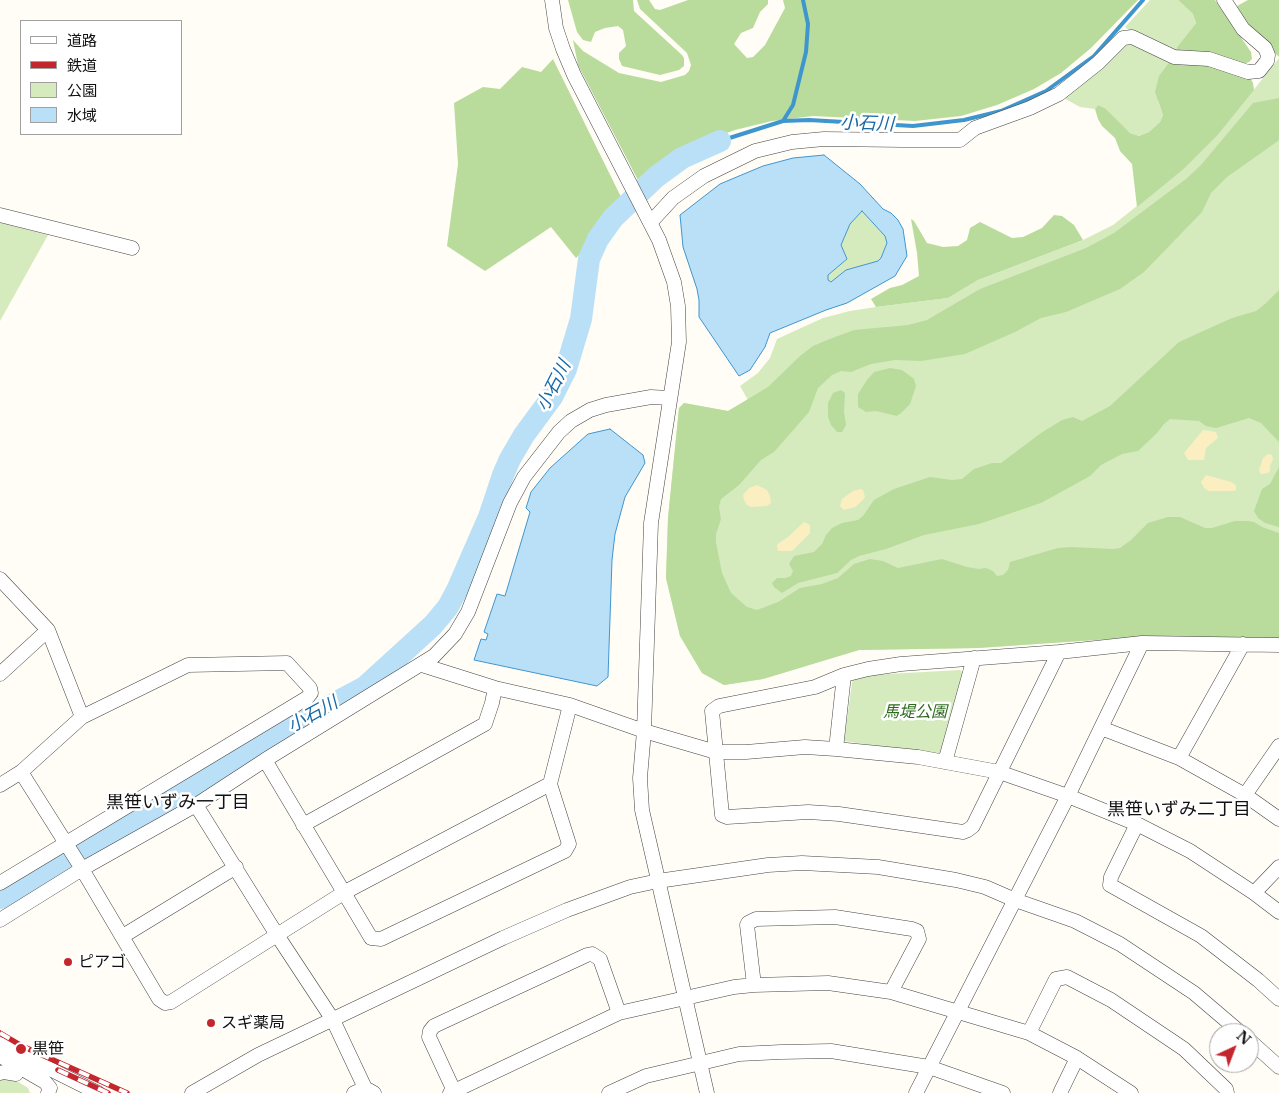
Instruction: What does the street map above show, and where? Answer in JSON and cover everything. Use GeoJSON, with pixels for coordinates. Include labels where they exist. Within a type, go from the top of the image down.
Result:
{"type":"FeatureCollection","features":[{"type":"Feature","properties":{"kind":"street"},"geometry":{"type":"LineString","coordinates":[[552,0],[556,28],[563,49],[574,75],[659,240],[674,282],[678,306],[679,342],[651,523],[644,732],[640,778],[642,810],[706,1093]]}},
{"type":"Feature","properties":{"kind":"street"},"geometry":{"type":"LineString","coordinates":[[650,223],[673,198],[704,176],[755,151],[792,142],[824,138],[960,140],[975,128],[1030,108],[1059,94],[1098,63],[1122,38],[1132,37],[1174,57],[1209,59],[1248,72],[1259,71],[1268,61],[1265,48],[1243,29],[1224,0]]}},
{"type":"Feature","properties":{"kind":"street"},"geometry":{"type":"LineString","coordinates":[[0,215],[132,248]]}},
{"type":"Feature","properties":{"kind":"street"},"geometry":{"type":"LineString","coordinates":[[0,920],[81,866],[196,805],[265,760],[434,656],[455,634],[464,619],[510,503],[524,477],[559,432],[571,421],[606,405],[651,397],[669,398]]}},
{"type":"Feature","properties":{"kind":"street"},"geometry":{"type":"LineString","coordinates":[[0,579],[48,630],[82,716]]}},
{"type":"Feature","properties":{"kind":"street"},"geometry":{"type":"LineString","coordinates":[[0,674],[48,630]]}},
{"type":"Feature","properties":{"kind":"street"},"geometry":{"type":"LineString","coordinates":[[916,1093],[1068,796],[1142,643]]}},
{"type":"Feature","properties":{"kind":"street"},"geometry":{"type":"LineString","coordinates":[[1059,652],[972,826],[962,832],[839,814],[808,812],[727,817],[722,815],[712,711],[714,708],[815,687],[844,675],[868,669],[901,664],[1059,652],[1142,643],[1279,646]]}},
{"type":"Feature","properties":{"kind":"street"},"geometry":{"type":"LineString","coordinates":[[1179,758],[1243,644]]}},
{"type":"Feature","properties":{"kind":"street"},"geometry":{"type":"LineString","coordinates":[[945,762],[974,658]]}},
{"type":"Feature","properties":{"kind":"street"},"geometry":{"type":"LineString","coordinates":[[0,785],[21,772],[82,716],[188,665],[287,662],[310,688],[311,692],[307,698],[67,845],[0,883]]}},
{"type":"Feature","properties":{"kind":"street"},"geometry":{"type":"LineString","coordinates":[[422,665],[495,688],[570,705],[644,732],[716,752],[746,752],[805,747],[836,749],[897,754],[999,772],[1068,796],[1137,824],[1190,851],[1254,893],[1279,912]]}},
{"type":"Feature","properties":{"kind":"street"},"geometry":{"type":"LineString","coordinates":[[836,749],[844,675]]}},
{"type":"Feature","properties":{"kind":"street"},"geometry":{"type":"LineString","coordinates":[[304,824],[484,724],[492,703],[495,688]]}},
{"type":"Feature","properties":{"kind":"street"},"geometry":{"type":"LineString","coordinates":[[265,760],[371,938],[380,939],[565,851],[569,844],[550,784],[570,705]]}},
{"type":"Feature","properties":{"kind":"street"},"geometry":{"type":"LineString","coordinates":[[1101,728],[1179,758],[1245,795],[1279,819]]}},
{"type":"Feature","properties":{"kind":"street"},"geometry":{"type":"LineString","coordinates":[[1245,795],[1279,746]]}},
{"type":"Feature","properties":{"kind":"street"},"geometry":{"type":"LineString","coordinates":[[21,772],[81,866],[160,999],[165,1003],[171,1002],[345,892],[550,784]]}},
{"type":"Feature","properties":{"kind":"street"},"geometry":{"type":"LineString","coordinates":[[196,805],[277,936],[333,1020],[365,1091]]}},
{"type":"Feature","properties":{"kind":"street"},"geometry":{"type":"LineString","coordinates":[[1137,824],[1111,877],[1110,885],[1201,936],[1258,980],[1279,999]]}},
{"type":"Feature","properties":{"kind":"street"},"geometry":{"type":"LineString","coordinates":[[192,1093],[258,1055],[503,938],[558,914],[630,888],[658,881],[768,865],[802,863],[878,867],[956,880],[985,887],[1074,921],[1120,944],[1194,993],[1229,1023]]}},
{"type":"Feature","properties":{"kind":"street"},"geometry":{"type":"LineString","coordinates":[[123,936],[236,867]]}},
{"type":"Feature","properties":{"kind":"street"},"geometry":{"type":"LineString","coordinates":[[1254,893],[1279,867]]}},
{"type":"Feature","properties":{"kind":"street"},"geometry":{"type":"LineString","coordinates":[[754,985],[748,922],[756,919],[835,917],[918,931],[919,939],[892,992]]}},
{"type":"Feature","properties":{"kind":"street"},"geometry":{"type":"LineString","coordinates":[[620,1013],[600,959],[592,954],[434,1026],[430,1031],[429,1037],[452,1092],[620,1013],[754,985],[828,983],[892,992],[1029,1033],[1077,1058],[1131,1093]]}},
{"type":"Feature","properties":{"kind":"street"},"geometry":{"type":"LineString","coordinates":[[1029,1033],[1056,979],[1067,977],[1111,1000],[1184,1049],[1226,1089],[1227,1093]]}},
{"type":"Feature","properties":{"kind":"street"},"geometry":{"type":"LineString","coordinates":[[0,1044],[98,1093]]}},
{"type":"Feature","properties":{"kind":"street"},"geometry":{"type":"LineString","coordinates":[[1259,1049],[1279,1067]]}},
{"type":"Feature","properties":{"kind":"street"},"geometry":{"type":"LineString","coordinates":[[609,1093],[646,1076],[749,1053],[831,1051],[929,1067],[1003,1093]]}},
{"type":"Feature","properties":{"kind":"street"},"geometry":{"type":"LineString","coordinates":[[1060,1093],[1077,1058]]}},
{"type":"Feature","properties":{"kind":"street"},"geometry":{"type":"LineString","coordinates":[[1,1065],[34,1086],[40,1093]]}},
{"type":"Feature","properties":{"kind":"street"},"geometry":{"type":"LineString","coordinates":[[1,1065],[45,1082],[50,1088],[48,1093]]}},
{"type":"Feature","properties":{"kind":"green space"},"geometry":{"type":"Polygon","coordinates":[[[568,0],[633,0],[634,11],[682,55],[684,66],[679,70],[660,75],[622,66],[619,53],[626,46],[623,30],[618,26],[605,28],[595,32],[591,42],[583,40],[577,32],[568,0]]]}},
{"type":"Feature","properties":{"kind":"green space"},"geometry":{"type":"Polygon","coordinates":[[[637,0],[649,0],[655,9],[660,10],[688,0],[768,0],[768,4],[760,12],[753,28],[741,33],[734,44],[747,58],[753,57],[765,45],[785,8],[783,0],[1138,0],[1091,48],[1061,73],[1034,89],[997,105],[961,116],[915,121],[813,116],[772,121],[735,130],[702,142],[666,163],[640,184],[578,65],[573,40],[583,51],[619,73],[661,82],[685,75],[691,65],[687,53],[640,9],[637,0]]]}},
{"type":"Feature","properties":{"kind":"green space"},"geometry":{"type":"Polygon","coordinates":[[[1150,0],[1178,0],[1193,14],[1196,23],[1177,47],[1175,53],[1133,34],[1125,27],[1150,0]]]}},
{"type":"Feature","properties":{"kind":"green space"},"geometry":{"type":"Polygon","coordinates":[[[1178,0],[1215,0],[1251,52],[1252,59],[1240,65],[1175,53],[1177,47],[1196,23],[1193,14],[1178,0]]]}},
{"type":"Feature","properties":{"kind":"green space"},"geometry":{"type":"Polygon","coordinates":[[[1248,0],[1279,0],[1279,57],[1249,27],[1237,6],[1248,0]]]}},
{"type":"Feature","properties":{"kind":"green space"},"geometry":{"type":"Polygon","coordinates":[[[1131,40],[1171,60],[1158,101],[1163,115],[1160,122],[1149,132],[1139,136],[1130,133],[1105,108],[1098,105],[1095,109],[1080,107],[1060,96],[1131,40]]]}},
{"type":"Feature","properties":{"kind":"green space"},"geometry":{"type":"Polygon","coordinates":[[[1279,58],[1279,640],[1139,637],[978,648],[859,650],[763,679],[724,685],[702,673],[680,636],[666,578],[668,518],[679,408],[684,403],[728,411],[748,400],[740,386],[758,373],[770,358],[777,339],[823,318],[850,311],[948,298],[978,280],[1083,240],[1113,225],[1185,168],[1217,136],[1279,58]]]}},
{"type":"Feature","properties":{"kind":"green space"},"geometry":{"type":"Polygon","coordinates":[[[553,59],[622,199],[590,244],[576,258],[551,227],[485,271],[447,246],[458,164],[454,103],[483,87],[500,89],[522,67],[541,72],[553,59]]]}},
{"type":"Feature","properties":{"kind":"green space"},"geometry":{"type":"Polygon","coordinates":[[[1171,60],[1209,63],[1248,74],[1253,83],[1254,90],[1217,136],[1185,168],[1137,207],[1132,164],[1120,151],[1115,138],[1102,126],[1095,109],[1098,105],[1105,108],[1130,133],[1139,136],[1149,132],[1160,122],[1163,115],[1155,92],[1159,76],[1171,60]]]}},
{"type":"Feature","properties":{"kind":"green space"},"geometry":{"type":"Polygon","coordinates":[[[1279,98],[1278,141],[1227,177],[1211,193],[1202,212],[1144,272],[1120,289],[1066,312],[1041,318],[1015,332],[965,354],[921,361],[895,360],[871,364],[851,372],[841,371],[832,375],[818,388],[809,412],[774,452],[761,460],[739,485],[721,499],[719,507],[721,519],[716,534],[716,542],[722,573],[731,593],[747,607],[757,610],[778,602],[800,588],[822,584],[838,578],[854,564],[870,559],[883,561],[898,568],[942,559],[967,567],[986,568],[993,571],[997,576],[1003,575],[1008,570],[1010,562],[1058,548],[1120,548],[1148,523],[1168,517],[1180,517],[1205,528],[1212,528],[1235,521],[1254,522],[1279,533],[1279,640],[1139,637],[978,648],[859,650],[763,679],[724,685],[702,673],[680,636],[666,578],[668,518],[679,408],[684,403],[728,411],[768,387],[813,346],[854,330],[908,325],[927,320],[980,289],[1086,248],[1114,233],[1186,179],[1201,165],[1253,103],[1279,98]]]}},
{"type":"Feature","properties":{"kind":"green space"},"geometry":{"type":"Polygon","coordinates":[[[862,210],[885,236],[887,243],[881,259],[846,270],[832,282],[828,280],[828,275],[847,259],[841,245],[850,224],[862,210]]]}},
{"type":"Feature","properties":{"kind":"green space"},"geometry":{"type":"Polygon","coordinates":[[[1054,215],[1062,216],[1074,225],[1083,240],[978,280],[948,298],[876,307],[871,299],[890,288],[902,285],[919,276],[911,219],[927,243],[943,247],[958,246],[967,240],[970,228],[980,222],[1012,238],[1023,237],[1042,228],[1054,215]]]}},
{"type":"Feature","properties":{"kind":"green space"},"geometry":{"type":"Polygon","coordinates":[[[0,222],[48,235],[0,321],[0,222]]]}},
{"type":"Feature","properties":{"kind":"green space"},"geometry":{"type":"Polygon","coordinates":[[[1279,290],[1279,442],[1261,423],[1249,418],[1216,428],[1206,426],[1199,421],[1170,419],[1138,451],[1122,454],[1101,465],[1090,476],[1041,503],[979,524],[924,535],[886,549],[859,556],[851,560],[837,573],[798,583],[782,593],[774,587],[772,583],[777,578],[791,576],[793,571],[789,564],[794,556],[814,552],[822,544],[832,528],[842,523],[858,520],[874,500],[894,489],[930,477],[952,480],[962,479],[974,469],[992,463],[1001,463],[1062,420],[1073,417],[1082,421],[1110,406],[1179,342],[1232,318],[1256,311],[1279,290]]]}},
{"type":"Feature","properties":{"kind":"green space"},"geometry":{"type":"Polygon","coordinates":[[[890,368],[902,370],[914,379],[916,386],[910,404],[897,416],[876,411],[866,412],[858,407],[858,394],[867,380],[874,372],[890,368]]]}},
{"type":"Feature","properties":{"kind":"green space"},"geometry":{"type":"Polygon","coordinates":[[[841,390],[845,393],[844,412],[846,425],[842,432],[837,432],[831,425],[828,417],[828,403],[833,393],[841,390]]]}},
{"type":"Feature","properties":{"kind":"green space"},"geometry":{"type":"Polygon","coordinates":[[[1279,467],[1279,527],[1265,523],[1258,518],[1254,511],[1262,489],[1270,484],[1279,467]]]}},
{"type":"Feature","properties":{"kind":"green space","name":"馬堤公園"},"geometry":{"type":"Polygon","coordinates":[[[960,670],[965,674],[944,756],[844,741],[853,676],[960,670]]]}},
{"type":"Feature","properties":{"kind":"green space"},"geometry":{"type":"Polygon","coordinates":[[[12,1078],[28,1088],[30,1093],[0,1093],[0,1079],[12,1078]]]}},
{"type":"Feature","properties":{"kind":"sand"},"geometry":{"type":"Polygon","coordinates":[[[1203,430],[1216,432],[1218,438],[1206,448],[1204,460],[1188,460],[1184,453],[1203,430]]]}},
{"type":"Feature","properties":{"kind":"sand"},"geometry":{"type":"Polygon","coordinates":[[[1268,454],[1272,455],[1273,459],[1270,471],[1261,474],[1259,470],[1263,458],[1268,454]]]}},
{"type":"Feature","properties":{"kind":"sand"},"geometry":{"type":"Polygon","coordinates":[[[1206,475],[1231,482],[1236,485],[1236,490],[1209,491],[1204,488],[1201,482],[1206,475]]]}},
{"type":"Feature","properties":{"kind":"sand"},"geometry":{"type":"Polygon","coordinates":[[[757,485],[767,490],[770,496],[771,503],[767,506],[751,507],[744,500],[743,495],[749,488],[757,485]]]}},
{"type":"Feature","properties":{"kind":"sand"},"geometry":{"type":"Polygon","coordinates":[[[861,489],[865,497],[855,507],[844,510],[840,506],[842,499],[853,491],[861,489]]]}},
{"type":"Feature","properties":{"kind":"sand"},"geometry":{"type":"Polygon","coordinates":[[[804,522],[810,525],[810,533],[792,551],[778,551],[777,545],[804,522]]]}},
{"type":"Feature","properties":{"kind":"water"},"geometry":{"type":"Polygon","coordinates":[[[824,155],[860,184],[883,209],[891,213],[898,220],[903,229],[907,256],[895,276],[847,303],[770,333],[765,347],[750,370],[739,376],[699,317],[697,289],[683,247],[680,215],[720,184],[763,166],[793,158],[824,155]],[[862,211],[850,224],[841,245],[847,259],[828,275],[828,280],[831,282],[846,270],[878,261],[887,243],[885,236],[862,211]]]}},
{"type":"Feature","properties":{"kind":"water"},"geometry":{"type":"Polygon","coordinates":[[[610,429],[643,455],[645,463],[625,497],[615,534],[612,560],[608,677],[597,686],[474,660],[481,639],[486,640],[488,634],[484,632],[497,594],[505,596],[530,512],[526,508],[531,492],[550,468],[588,434],[610,429]]]}},
{"type":"Feature","properties":{"kind":"waterway"},"geometry":{"type":"LineString","coordinates":[[783,121],[793,105],[806,52],[808,24],[803,0]]}},
{"type":"Feature","properties":{"kind":"waterway","name":"小石川"},"geometry":{"type":"LineString","coordinates":[[720,141],[783,121],[809,120],[913,126],[964,120],[1001,111],[1046,91],[1094,56],[1143,0]]}},
{"type":"Feature","properties":{"kind":"waterway","name":"小石川"},"geometry":{"type":"LineString","coordinates":[[0,898],[64,865],[301,721],[365,687],[433,625],[448,607],[458,588],[489,517],[510,459],[524,435],[552,397],[566,369],[581,319],[589,259],[598,239],[613,218],[656,177],[682,158],[720,141]]}},
{"type":"Feature","properties":{"kind":"railway"},"geometry":{"type":"LineString","coordinates":[[0,1033],[22,1046],[127,1093]]}},
{"type":"Feature","properties":{"kind":"railway"},"geometry":{"type":"LineString","coordinates":[[58,1070],[108,1093]]}},
{"type":"Feature","properties":{"kind":"place","name":"ピアゴ"},"geometry":{"type":"Point","coordinates":[68,962]}},
{"type":"Feature","properties":{"kind":"place","name":"スギ薬局"},"geometry":{"type":"Point","coordinates":[211,1023]}},
{"type":"Feature","properties":{"kind":"place","name":"黒笹"},"geometry":{"type":"Point","coordinates":[21,1049]}},
{"type":"Feature","properties":{"kind":"district","name":"黒笹いずみ一丁目"},"geometry":{"type":"Point","coordinates":[178,803]}},
{"type":"Feature","properties":{"kind":"district","name":"黒笹いずみ二丁目"},"geometry":{"type":"Point","coordinates":[1179,810]}}]}
